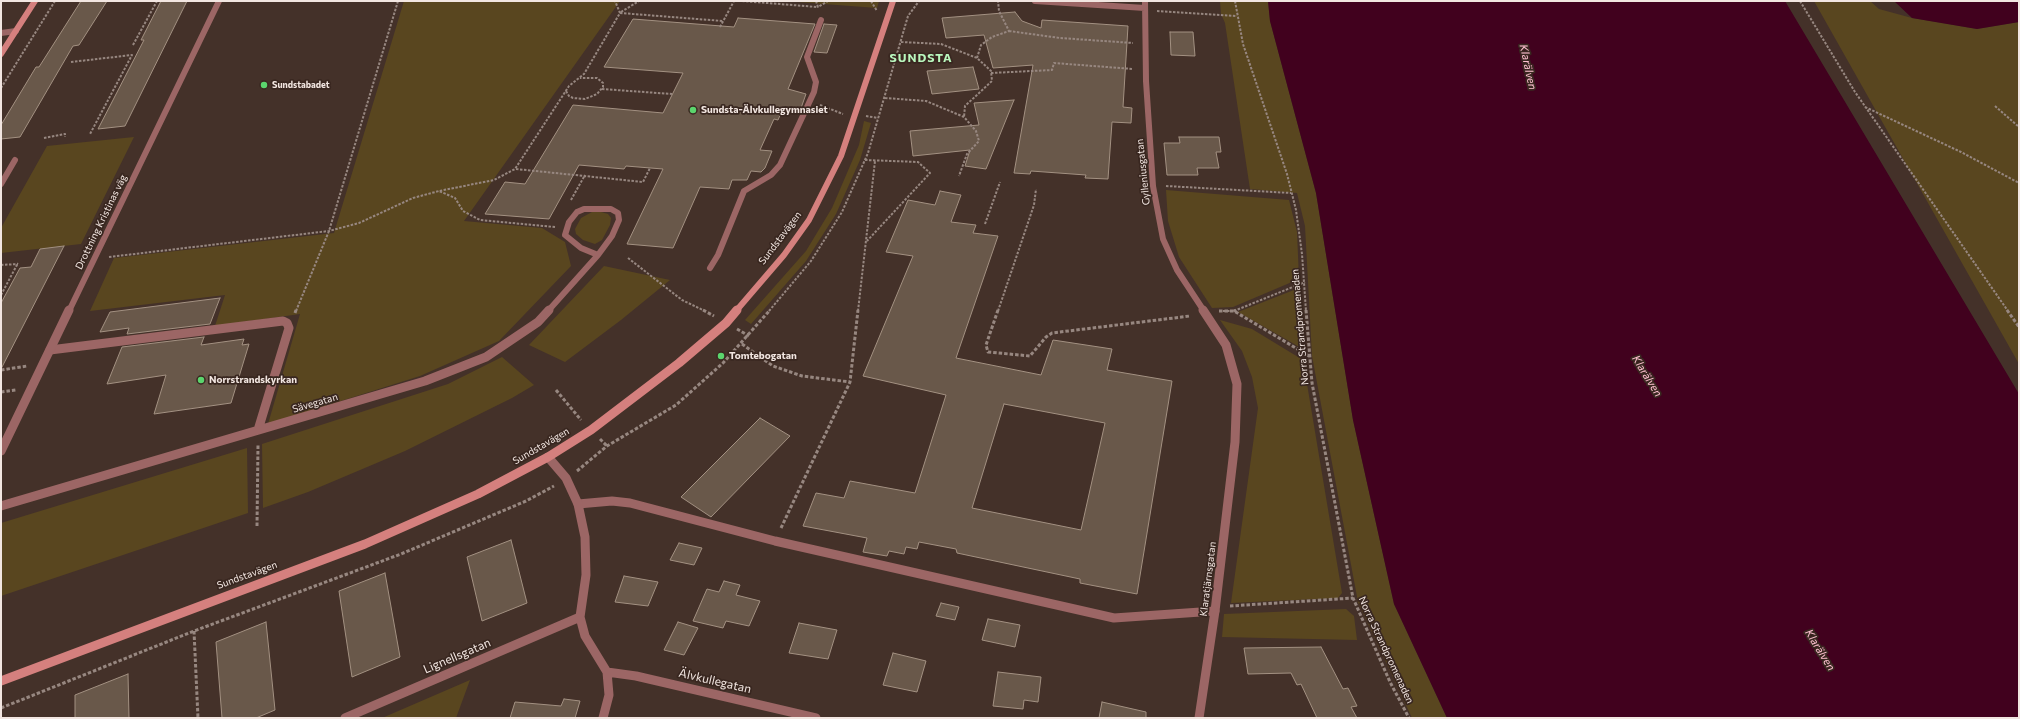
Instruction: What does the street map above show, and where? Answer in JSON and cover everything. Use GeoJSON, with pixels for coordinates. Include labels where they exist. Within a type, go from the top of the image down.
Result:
{"type":"FeatureCollection","features":[{"type":"Feature","properties":{"kind":"street"},"geometry":{"type":"LineString","coordinates":[[1,54],[34,1]]}},
{"type":"Feature","properties":{"kind":"street","name":"Drottning Kristinas väg"},"geometry":{"type":"LineString","coordinates":[[1,451],[219,1]]}},
{"type":"Feature","properties":{"kind":"street","name":"Sundstavägen"},"geometry":{"type":"LineString","coordinates":[[1,681],[365,544],[478,494],[548,457],[591,430],[632,399],[702,344],[726,323],[784,255],[808,220],[840,156],[856,115],[893,1]]}},
{"type":"Feature","properties":{"kind":"street"},"geometry":{"type":"LineString","coordinates":[[1035,1],[1145,5]]}},
{"type":"Feature","properties":{"kind":"street","name":"Gylleniusgatan"},"geometry":{"type":"LineString","coordinates":[[1145,5],[1146,70],[1153,186],[1163,239],[1177,270],[1226,344],[1237,384],[1235,442]]}},
{"type":"Feature","properties":{"kind":"street"},"geometry":{"type":"LineString","coordinates":[[710,268],[718,255],[744,191],[771,175],[780,165],[814,92],[816,82],[807,56],[821,20]]}},
{"type":"Feature","properties":{"kind":"street"},"geometry":{"type":"LineString","coordinates":[[1,33],[16,31]]}},
{"type":"Feature","properties":{"kind":"street"},"geometry":{"type":"LineString","coordinates":[[1,184],[15,160]]}},
{"type":"Feature","properties":{"kind":"street","name":"Sävegatan"},"geometry":{"type":"LineString","coordinates":[[1,506],[387,393],[425,381],[486,357],[509,344],[538,322],[598,255],[612,236],[619,220],[618,213],[611,209],[584,209],[577,212],[566,228]]}},
{"type":"Feature","properties":{"kind":"street"},"geometry":{"type":"LineString","coordinates":[[566,228],[565,235],[571,241],[598,255]]}},
{"type":"Feature","properties":{"kind":"street"},"geometry":{"type":"LineString","coordinates":[[50,350],[275,321],[288,323],[289,328],[258,430]]}},
{"type":"Feature","properties":{"kind":"street","name":"Klaratjärnsgatan"},"geometry":{"type":"LineString","coordinates":[[1199,718],[1215,611],[1235,442]]}},
{"type":"Feature","properties":{"kind":"street"},"geometry":{"type":"LineString","coordinates":[[548,457],[566,478],[578,504],[585,537],[586,575],[580,617],[585,636],[607,672],[609,695],[603,718]]}},
{"type":"Feature","properties":{"kind":"street"},"geometry":{"type":"LineString","coordinates":[[578,504],[612,501],[630,503],[775,540],[1114,618],[1215,611]]}},
{"type":"Feature","properties":{"kind":"street","name":"Lignellsgatan"},"geometry":{"type":"LineString","coordinates":[[345,718],[580,617]]}},
{"type":"Feature","properties":{"kind":"street","name":"Älvkullegatan"},"geometry":{"type":"LineString","coordinates":[[607,672],[636,676],[816,718]]}},
{"type":"Feature","properties":{"kind":"path"},"geometry":{"type":"LineString","coordinates":[[1,88],[55,1]]}},
{"type":"Feature","properties":{"kind":"path"},"geometry":{"type":"LineString","coordinates":[[133,45],[157,1]]}},
{"type":"Feature","properties":{"kind":"path"},"geometry":{"type":"LineString","coordinates":[[288,323],[293,319],[329,231],[398,1]]}},
{"type":"Feature","properties":{"kind":"path"},"geometry":{"type":"LineString","coordinates":[[615,1],[620,13]]}},
{"type":"Feature","properties":{"kind":"path"},"geometry":{"type":"LineString","coordinates":[[94,259],[329,231],[359,223],[413,198],[494,180],[515,169],[566,91],[584,74],[620,13],[639,1]]}},
{"type":"Feature","properties":{"kind":"path"},"geometry":{"type":"LineString","coordinates":[[720,27],[734,1]]}},
{"type":"Feature","properties":{"kind":"path"},"geometry":{"type":"LineString","coordinates":[[742,1],[818,7],[828,1]]}},
{"type":"Feature","properties":{"kind":"path"},"geometry":{"type":"LineString","coordinates":[[816,1],[822,13],[821,20]]}},
{"type":"Feature","properties":{"kind":"path"},"geometry":{"type":"LineString","coordinates":[[998,1],[999,11],[1009,31]]}},
{"type":"Feature","properties":{"kind":"path","name":"Norra Strandpromenaden"},"geometry":{"type":"LineString","coordinates":[[1235,1],[1236,16],[1243,44],[1292,193],[1299,230],[1305,282],[1309,356],[1331,489],[1353,598],[1390,682],[1409,718]]}},
{"type":"Feature","properties":{"kind":"path"},"geometry":{"type":"LineString","coordinates":[[1800,1],[1865,107],[2019,327]]}},
{"type":"Feature","properties":{"kind":"path"},"geometry":{"type":"LineString","coordinates":[[1145,5],[1236,16]]}},
{"type":"Feature","properties":{"kind":"path"},"geometry":{"type":"LineString","coordinates":[[620,13],[723,21]]}},
{"type":"Feature","properties":{"kind":"path"},"geometry":{"type":"LineString","coordinates":[[977,58],[981,45],[992,37],[1009,31],[1060,38],[1145,44]]}},
{"type":"Feature","properties":{"kind":"path"},"geometry":{"type":"LineString","coordinates":[[901,42],[941,44],[977,58],[991,73],[992,81],[965,106],[964,117]]}},
{"type":"Feature","properties":{"kind":"path"},"geometry":{"type":"LineString","coordinates":[[71,62],[132,55],[90,134]]}},
{"type":"Feature","properties":{"kind":"path"},"geometry":{"type":"LineString","coordinates":[[991,73],[1052,70],[1054,63],[1146,70]]}},
{"type":"Feature","properties":{"kind":"path"},"geometry":{"type":"LineString","coordinates":[[566,91],[569,96],[579,99],[592,97],[602,89],[603,83],[598,78],[587,77],[578,79]]}},
{"type":"Feature","properties":{"kind":"path"},"geometry":{"type":"LineString","coordinates":[[602,89],[672,94]]}},
{"type":"Feature","properties":{"kind":"path"},"geometry":{"type":"LineString","coordinates":[[885,98],[926,101],[946,108],[964,117],[976,131],[979,141],[967,154],[959,176]]}},
{"type":"Feature","properties":{"kind":"path"},"geometry":{"type":"LineString","coordinates":[[1996,106],[2019,127]]}},
{"type":"Feature","properties":{"kind":"path"},"geometry":{"type":"LineString","coordinates":[[1865,107],[1961,152],[2019,183]]}},
{"type":"Feature","properties":{"kind":"path"},"geometry":{"type":"LineString","coordinates":[[44,138],[47,136],[65,134],[65,137]]}},
{"type":"Feature","properties":{"kind":"path"},"geometry":{"type":"LineString","coordinates":[[865,160],[918,162],[930,172],[867,241]]}},
{"type":"Feature","properties":{"kind":"path"},"geometry":{"type":"LineString","coordinates":[[775,540],[850,382],[867,241],[874,161]]}},
{"type":"Feature","properties":{"kind":"path"},"geometry":{"type":"LineString","coordinates":[[515,169],[643,182],[650,168]]}},
{"type":"Feature","properties":{"kind":"path"},"geometry":{"type":"LineString","coordinates":[[985,224],[1000,182]]}},
{"type":"Feature","properties":{"kind":"path"},"geometry":{"type":"LineString","coordinates":[[1153,186],[1292,193]]}},
{"type":"Feature","properties":{"kind":"path"},"geometry":{"type":"LineString","coordinates":[[1036,188],[1034,205],[986,345],[988,352],[1030,356],[1046,337],[1052,333],[1234,310],[1305,282]]}},
{"type":"Feature","properties":{"kind":"path"},"geometry":{"type":"LineString","coordinates":[[440,191],[455,198],[463,211],[480,220],[566,228]]}},
{"type":"Feature","properties":{"kind":"path"},"geometry":{"type":"LineString","coordinates":[[628,258],[682,300],[706,312]]}},
{"type":"Feature","properties":{"kind":"path"},"geometry":{"type":"LineString","coordinates":[[1,265],[18,264],[1,295]]}},
{"type":"Feature","properties":{"kind":"path"},"geometry":{"type":"LineString","coordinates":[[1234,310],[1260,328],[1309,356]]}},
{"type":"Feature","properties":{"kind":"path"},"geometry":{"type":"LineString","coordinates":[[742,344],[773,366],[802,376],[850,382]]}},
{"type":"Feature","properties":{"kind":"path"},"geometry":{"type":"LineString","coordinates":[[1,370],[44,363]]}},
{"type":"Feature","properties":{"kind":"path"},"geometry":{"type":"LineString","coordinates":[[556,390],[582,421]]}},
{"type":"Feature","properties":{"kind":"path"},"geometry":{"type":"LineString","coordinates":[[257,526],[258,430]]}},
{"type":"Feature","properties":{"kind":"path"},"geometry":{"type":"LineString","coordinates":[[1,708],[194,631],[401,554],[543,493]]}},
{"type":"Feature","properties":{"kind":"path"},"geometry":{"type":"LineString","coordinates":[[1215,611],[1233,604],[1353,598]]}},
{"type":"Feature","properties":{"kind":"path"},"geometry":{"type":"LineString","coordinates":[[194,631],[198,718]]}},
{"type":"Feature","properties":{"kind":"shaded area"},"geometry":{"type":"Polygon","coordinates":[[[404,1],[620,1],[464,221],[542,228],[565,242],[571,266],[499,341],[420,376],[268,424],[300,314],[215,326],[225,295],[90,311],[114,258],[334,233],[404,1]]]}},
{"type":"Feature","properties":{"kind":"shaded area"},"geometry":{"type":"Polygon","coordinates":[[[784,1],[879,1],[877,8],[784,1]]]}},
{"type":"Feature","properties":{"kind":"shaded area"},"geometry":{"type":"Polygon","coordinates":[[[1220,1],[1268,1],[1270,21],[1316,193],[1353,420],[1394,604],[1447,718],[1412,718],[1358,602],[1312,356],[1305,226],[1297,193],[1250,189],[1225,23],[1221,14],[1220,1]]]}},
{"type":"Feature","properties":{"kind":"shaded area"},"geometry":{"type":"Polygon","coordinates":[[[1814,1],[1870,1],[1879,9],[1912,18],[1977,29],[2019,22],[2019,364],[1814,1]]]}},
{"type":"Feature","properties":{"kind":"shaded area"},"geometry":{"type":"Polygon","coordinates":[[[864,121],[871,123],[860,160],[836,214],[806,261],[751,324],[745,320],[806,251],[832,208],[859,145],[864,121]]]}},
{"type":"Feature","properties":{"kind":"shaded area"},"geometry":{"type":"Polygon","coordinates":[[[134,137],[81,244],[1,253],[1,228],[47,146],[134,137]]]}},
{"type":"Feature","properties":{"kind":"shaded area"},"geometry":{"type":"Polygon","coordinates":[[[1166,190],[1289,200],[1297,232],[1299,279],[1233,307],[1212,308],[1179,257],[1168,221],[1166,190]]]}},
{"type":"Feature","properties":{"kind":"shaded area"},"geometry":{"type":"Polygon","coordinates":[[[592,212],[608,214],[611,218],[610,225],[602,240],[595,244],[583,240],[576,234],[575,229],[581,218],[592,212]]]}},
{"type":"Feature","properties":{"kind":"shaded area"},"geometry":{"type":"Polygon","coordinates":[[[604,266],[670,280],[621,320],[565,362],[529,345],[604,266]]]}},
{"type":"Feature","properties":{"kind":"shaded area"},"geometry":{"type":"Polygon","coordinates":[[[1299,288],[1303,349],[1238,312],[1299,288]]]}},
{"type":"Feature","properties":{"kind":"shaded area"},"geometry":{"type":"Polygon","coordinates":[[[1220,320],[1252,329],[1303,360],[1342,593],[1338,598],[1231,603],[1258,408],[1252,377],[1242,351],[1220,320]]]}},
{"type":"Feature","properties":{"kind":"shaded area"},"geometry":{"type":"Polygon","coordinates":[[[502,357],[534,385],[512,398],[405,451],[308,492],[263,508],[262,444],[448,384],[502,357]]]}},
{"type":"Feature","properties":{"kind":"shaded area"},"geometry":{"type":"Polygon","coordinates":[[[247,448],[248,513],[1,596],[1,523],[247,448]]]}},
{"type":"Feature","properties":{"kind":"shaded area"},"geometry":{"type":"Polygon","coordinates":[[[1346,609],[1354,616],[1357,640],[1222,637],[1224,614],[1346,609]]]}},
{"type":"Feature","properties":{"kind":"shaded area"},"geometry":{"type":"Polygon","coordinates":[[[470,680],[456,718],[382,718],[470,680]]]}},
{"type":"Feature","properties":{"kind":"water","name":"Klarälven"},"geometry":{"type":"Polygon","coordinates":[[[1268,1],[1785,1],[2019,394],[2019,718],[1447,718],[1394,604],[1353,420],[1316,193],[1270,21],[1268,1]]]}},
{"type":"Feature","properties":{"kind":"water"},"geometry":{"type":"Polygon","coordinates":[[[1894,1],[2019,1],[2019,22],[1977,29],[1912,18],[1894,1]]]}},
{"type":"Feature","properties":{"kind":"building"},"geometry":{"type":"Polygon","coordinates":[[[81,1],[107,1],[79,45],[73,46],[20,137],[1,139],[1,125],[36,67],[39,67],[81,1]]]}},
{"type":"Feature","properties":{"kind":"building"},"geometry":{"type":"Polygon","coordinates":[[[161,1],[187,1],[125,126],[98,129],[144,40],[141,40],[161,1]]]}},
{"type":"Feature","properties":{"kind":"building"},"geometry":{"type":"Polygon","coordinates":[[[1015,12],[1022,21],[1041,28],[1042,20],[1128,26],[1123,107],[1132,108],[1131,123],[1112,122],[1108,179],[1085,178],[1086,175],[1031,171],[1030,174],[1014,173],[1033,65],[993,68],[984,35],[946,38],[942,18],[1015,12]]]}},
{"type":"Feature","properties":{"kind":"building","name":"Sundsta-Älvkullegymnasiet"},"geometry":{"type":"Polygon","coordinates":[[[738,18],[815,24],[788,89],[806,94],[800,111],[781,113],[778,120],[774,119],[760,150],[772,151],[765,168],[761,172],[751,171],[747,180],[732,180],[729,189],[700,187],[673,248],[627,244],[663,169],[626,166],[624,169],[579,165],[549,219],[485,214],[505,182],[525,184],[573,105],[663,113],[683,73],[604,67],[633,19],[734,27],[738,18]]]}},
{"type":"Feature","properties":{"kind":"building"},"geometry":{"type":"Polygon","coordinates":[[[824,24],[837,25],[827,53],[814,52],[824,24]]]}},
{"type":"Feature","properties":{"kind":"building"},"geometry":{"type":"Polygon","coordinates":[[[1170,32],[1193,32],[1195,56],[1171,55],[1170,32]]]}},
{"type":"Feature","properties":{"kind":"building"},"geometry":{"type":"Polygon","coordinates":[[[973,67],[979,89],[932,94],[927,71],[973,67]]]}},
{"type":"Feature","properties":{"kind":"building"},"geometry":{"type":"Polygon","coordinates":[[[1014,100],[986,169],[965,166],[970,150],[913,156],[910,131],[979,125],[974,103],[1014,100]]]}},
{"type":"Feature","properties":{"kind":"building"},"geometry":{"type":"Polygon","coordinates":[[[1179,137],[1219,137],[1221,152],[1216,152],[1219,168],[1197,168],[1198,175],[1167,175],[1164,143],[1180,143],[1179,137]]]}},
{"type":"Feature","properties":{"kind":"building"},"geometry":{"type":"Polygon","coordinates":[[[940,191],[961,195],[951,222],[976,225],[973,233],[998,236],[956,358],[1041,375],[1053,340],[1112,349],[1107,370],[1172,381],[1137,594],[1080,583],[1080,579],[957,553],[956,549],[919,542],[917,549],[906,547],[904,554],[889,551],[887,556],[863,552],[867,538],[803,526],[816,493],[844,498],[850,481],[915,493],[946,395],[863,376],[913,256],[886,252],[908,200],[935,205],[940,191]],[[1004,404],[972,508],[1081,530],[1105,423],[1004,404]]]}},
{"type":"Feature","properties":{"kind":"building"},"geometry":{"type":"Polygon","coordinates":[[[64,246],[1,369],[1,303],[20,268],[31,267],[40,249],[64,246]]]}},
{"type":"Feature","properties":{"kind":"building"},"geometry":{"type":"Polygon","coordinates":[[[220,298],[210,324],[127,334],[129,328],[100,332],[110,312],[220,298]]]}},
{"type":"Feature","properties":{"kind":"building","name":"Norrstrandskyrkan"},"geometry":{"type":"Polygon","coordinates":[[[204,337],[201,345],[244,339],[242,345],[249,344],[231,403],[154,414],[166,375],[107,384],[122,347],[204,337]]]}},
{"type":"Feature","properties":{"kind":"building"},"geometry":{"type":"Polygon","coordinates":[[[760,418],[790,436],[711,517],[681,497],[760,418]]]}},
{"type":"Feature","properties":{"kind":"building"},"geometry":{"type":"Polygon","coordinates":[[[511,540],[527,603],[482,621],[467,557],[511,540]]]}},
{"type":"Feature","properties":{"kind":"building"},"geometry":{"type":"Polygon","coordinates":[[[679,543],[702,548],[694,565],[670,560],[679,543]]]}},
{"type":"Feature","properties":{"kind":"building"},"geometry":{"type":"Polygon","coordinates":[[[385,573],[400,657],[352,677],[339,591],[385,573]]]}},
{"type":"Feature","properties":{"kind":"building"},"geometry":{"type":"Polygon","coordinates":[[[624,576],[658,582],[648,606],[615,602],[624,576]]]}},
{"type":"Feature","properties":{"kind":"building"},"geometry":{"type":"Polygon","coordinates":[[[724,581],[740,585],[736,595],[760,601],[749,626],[726,621],[723,628],[693,621],[707,589],[719,592],[724,581]]]}},
{"type":"Feature","properties":{"kind":"building"},"geometry":{"type":"Polygon","coordinates":[[[941,603],[959,607],[955,620],[936,616],[941,603]]]}},
{"type":"Feature","properties":{"kind":"building"},"geometry":{"type":"Polygon","coordinates":[[[988,619],[1020,625],[1015,647],[982,640],[988,619]]]}},
{"type":"Feature","properties":{"kind":"building"},"geometry":{"type":"Polygon","coordinates":[[[266,622],[275,710],[256,718],[222,718],[216,642],[266,622]]]}},
{"type":"Feature","properties":{"kind":"building"},"geometry":{"type":"Polygon","coordinates":[[[678,622],[698,628],[684,655],[664,650],[678,622]]]}},
{"type":"Feature","properties":{"kind":"building"},"geometry":{"type":"Polygon","coordinates":[[[799,623],[837,630],[828,659],[789,653],[799,623]]]}},
{"type":"Feature","properties":{"kind":"building"},"geometry":{"type":"Polygon","coordinates":[[[1321,647],[1343,689],[1348,688],[1357,706],[1351,707],[1357,718],[1317,718],[1301,684],[1297,685],[1291,673],[1248,674],[1244,648],[1321,647]]]}},
{"type":"Feature","properties":{"kind":"building"},"geometry":{"type":"Polygon","coordinates":[[[893,653],[926,661],[917,692],[883,685],[893,653]]]}},
{"type":"Feature","properties":{"kind":"building"},"geometry":{"type":"Polygon","coordinates":[[[998,672],[1041,677],[1038,702],[1024,700],[1023,709],[993,706],[998,672]]]}},
{"type":"Feature","properties":{"kind":"building"},"geometry":{"type":"Polygon","coordinates":[[[128,674],[129,718],[75,718],[75,695],[128,674]]]}},
{"type":"Feature","properties":{"kind":"building"},"geometry":{"type":"Polygon","coordinates":[[[564,699],[580,701],[575,718],[510,718],[515,702],[561,706],[564,699]]]}},
{"type":"Feature","properties":{"kind":"building"},"geometry":{"type":"Polygon","coordinates":[[[1102,702],[1146,712],[1146,718],[1099,718],[1102,702]]]}},
{"type":"Feature","properties":{"kind":"place","name":"Sundstabadet"},"geometry":{"type":"Point","coordinates":[264,85]}},
{"type":"Feature","properties":{"kind":"place","name":"Sundsta-Älvkullegymnasiet"},"geometry":{"type":"Point","coordinates":[693,110]}},
{"type":"Feature","properties":{"kind":"place","name":"Tomtebogatan"},"geometry":{"type":"Point","coordinates":[721,356]}},
{"type":"Feature","properties":{"kind":"place","name":"Norrstrandskyrkan"},"geometry":{"type":"Point","coordinates":[201,380]}},
{"type":"Feature","properties":{"kind":"district","name":"SUNDSTA"},"geometry":{"type":"Point","coordinates":[921,58]}}]}
